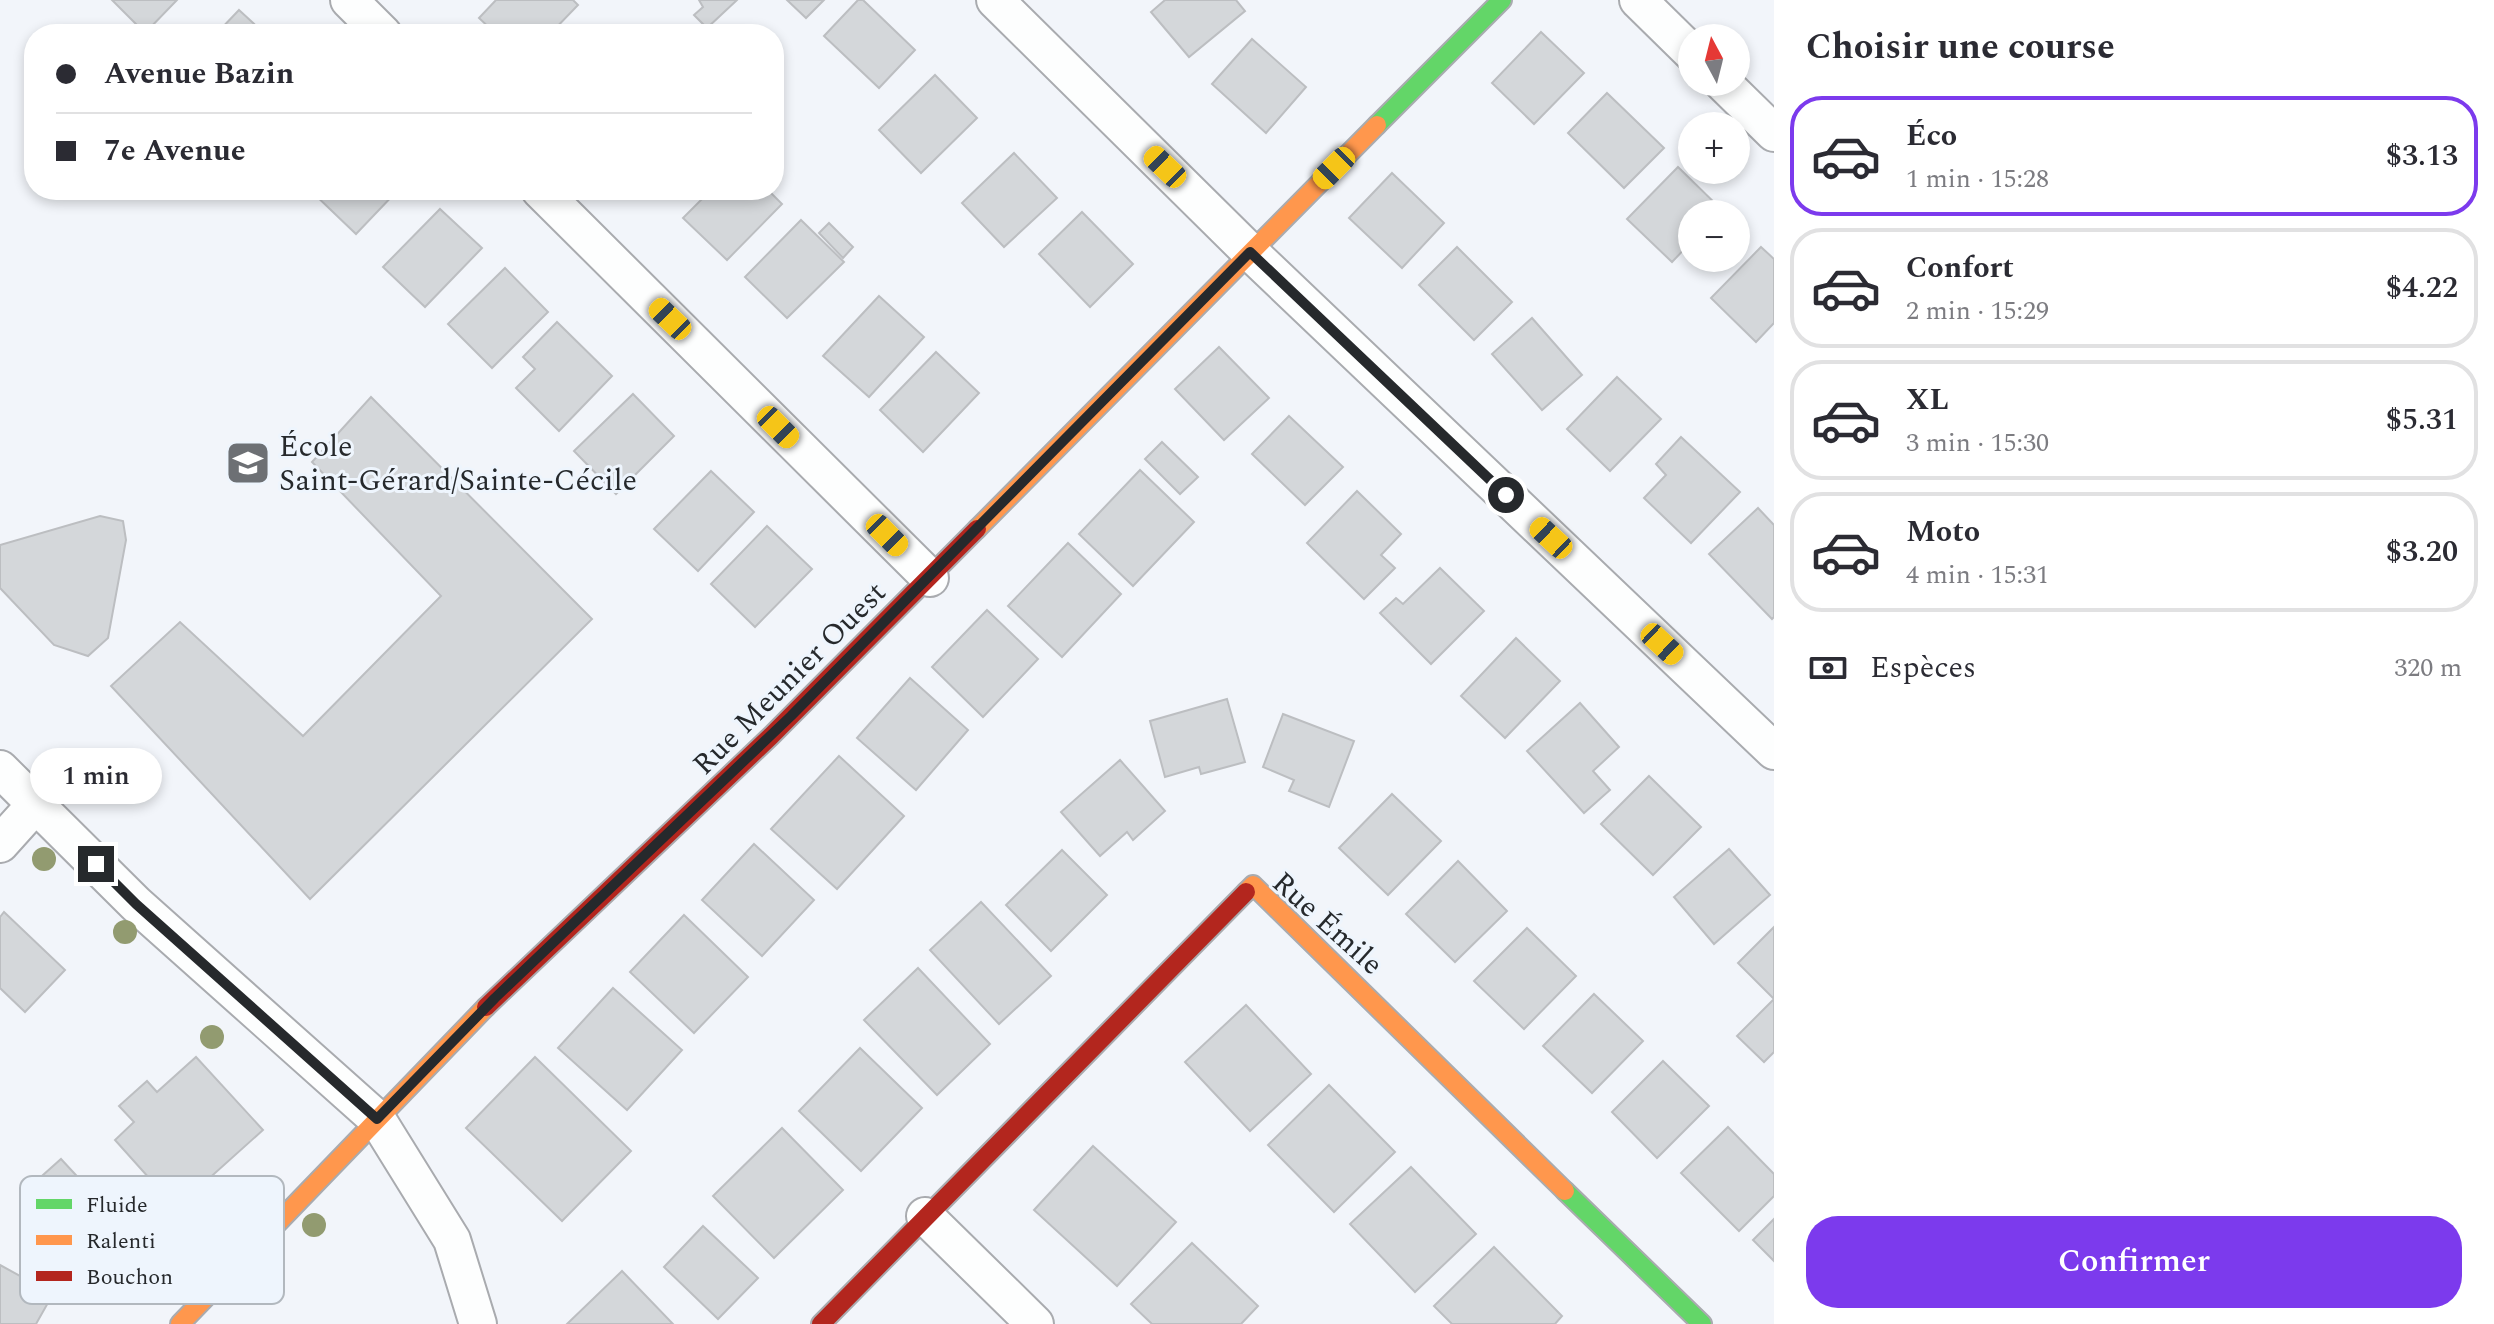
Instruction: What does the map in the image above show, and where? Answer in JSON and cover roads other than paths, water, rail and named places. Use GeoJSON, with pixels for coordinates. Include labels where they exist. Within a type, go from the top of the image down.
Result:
{"type":"FeatureCollection","features":[{"type":"Feature","properties":{"kind":"street"},"geometry":{"type":"LineString","coordinates":[[349,0],[373,24]]}},
{"type":"Feature","properties":{"kind":"street"},"geometry":{"type":"LineString","coordinates":[[995,0],[1250,252],[1774,751]]}},
{"type":"Feature","properties":{"kind":"street","name":"Rue Meunier Ouest"},"geometry":{"type":"LineString","coordinates":[[284,1216],[495,998],[771,736],[1502,0]]}},
{"type":"Feature","properties":{"kind":"street"},"geometry":{"type":"LineString","coordinates":[[1638,0],[1678,39]]}},
{"type":"Feature","properties":{"kind":"street"},"geometry":{"type":"LineString","coordinates":[[1736,96],[1774,133]]}},
{"type":"Feature","properties":{"kind":"street"},"geometry":{"type":"LineString","coordinates":[[550,200],[930,578]]}},
{"type":"Feature","properties":{"kind":"street"},"geometry":{"type":"LineString","coordinates":[[0,769],[136,904],[377,1119],[452,1240],[478,1324]]}},
{"type":"Feature","properties":{"kind":"street"},"geometry":{"type":"LineString","coordinates":[[0,844],[36,804]]}},
{"type":"Feature","properties":{"kind":"street","name":"Rue Émile"},"geometry":{"type":"LineString","coordinates":[[821,1324],[1253,885],[1702,1324]]}},
{"type":"Feature","properties":{"kind":"street"},"geometry":{"type":"LineString","coordinates":[[925,1216],[1035,1324]]}},
{"type":"Feature","properties":{"kind":"street","name":"Rue Meunier Ouest"},"geometry":{"type":"LineString","coordinates":[[180,1324],[199,1304]]}},
{"type":"Feature","properties":{"kind":"place","name":"École Saint-Gérard/Sainte-Cécile"},"geometry":{"type":"Point","coordinates":[248,463]}}]}
